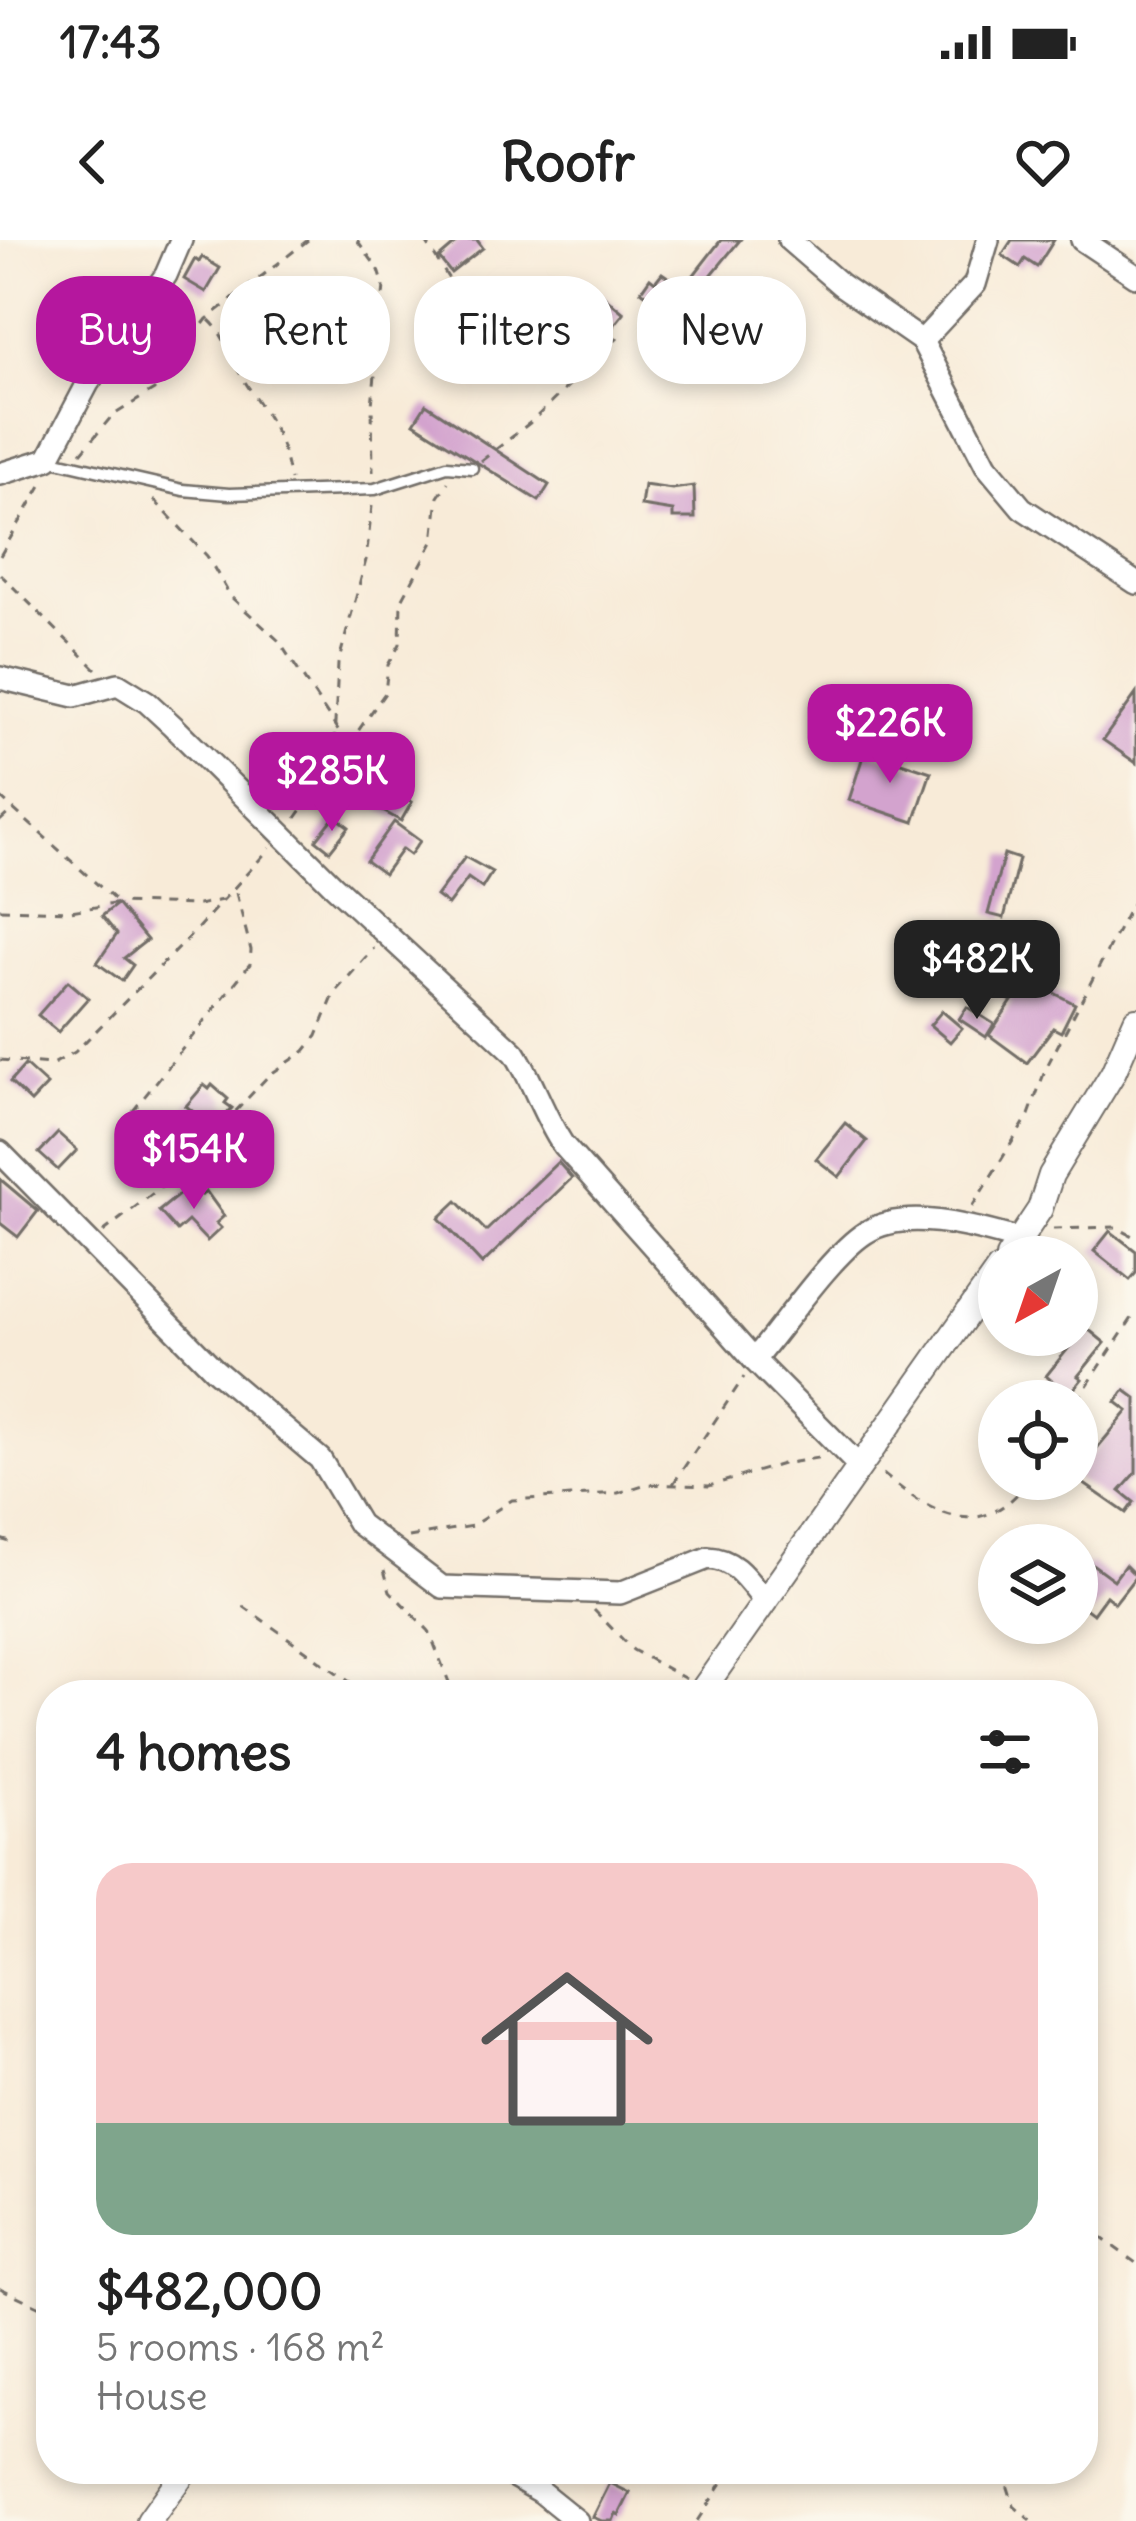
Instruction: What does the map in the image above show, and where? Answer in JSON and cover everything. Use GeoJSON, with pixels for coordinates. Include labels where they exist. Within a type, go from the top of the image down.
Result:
{"type":"FeatureCollection","features":[{"type":"Feature","properties":{"kind":"street"},"geometry":{"type":"LineString","coordinates":[[0,474],[48,459],[88,383],[166,275],[181,240]]}},
{"type":"Feature","properties":{"kind":"street"},"geometry":{"type":"LineString","coordinates":[[789,240],[841,285],[922,341],[960,421],[1008,493],[1039,521],[1136,583]]}},
{"type":"Feature","properties":{"kind":"street"},"geometry":{"type":"LineString","coordinates":[[922,341],[975,284],[988,240]]}},
{"type":"Feature","properties":{"kind":"street"},"geometry":{"type":"LineString","coordinates":[[1082,240],[1136,276]]}},
{"type":"Feature","properties":{"kind":"street"},"geometry":{"type":"LineString","coordinates":[[0,679],[76,696],[118,684],[172,724],[515,1053],[530,1076],[544,1118],[563,1145],[754,1360],[855,1457]]}},
{"type":"Feature","properties":{"kind":"street"},"geometry":{"type":"LineString","coordinates":[[1022,1236],[1113,1073],[1136,1020]]}},
{"type":"Feature","properties":{"kind":"street"},"geometry":{"type":"LineString","coordinates":[[0,1152],[215,1370],[320,1459],[349,1512],[442,1586],[620,1593],[708,1558],[719,1558],[741,1573],[765,1602]]}},
{"type":"Feature","properties":{"kind":"street"},"geometry":{"type":"LineString","coordinates":[[754,1360],[842,1253],[867,1231],[892,1223],[959,1223],[988,1236]]}},
{"type":"Feature","properties":{"kind":"street"},"geometry":{"type":"LineString","coordinates":[[710,1680],[765,1602],[855,1457],[978,1296]]}},
{"type":"Feature","properties":{"kind":"street"},"geometry":{"type":"LineString","coordinates":[[149,2521],[175,2484]]}},
{"type":"Feature","properties":{"kind":"street"},"geometry":{"type":"LineString","coordinates":[[527,2484],[577,2521]]}},
{"type":"Feature","properties":{"kind":"lane"},"geometry":{"type":"LineString","coordinates":[[48,459],[183,490],[229,494],[375,489],[447,466],[472,468]]}},
{"type":"Feature","properties":{"kind":"path"},"geometry":{"type":"LineString","coordinates":[[73,464],[112,416],[154,390],[207,319],[308,240]]}},
{"type":"Feature","properties":{"kind":"path"},"geometry":{"type":"LineString","coordinates":[[333,764],[338,664],[365,560],[375,489],[372,404],[384,286],[379,269],[357,240]]}},
{"type":"Feature","properties":{"kind":"path"},"geometry":{"type":"LineString","coordinates":[[425,240],[447,276]]}},
{"type":"Feature","properties":{"kind":"path"},"geometry":{"type":"LineString","coordinates":[[207,319],[281,437],[293,493]]}},
{"type":"Feature","properties":{"kind":"path"},"geometry":{"type":"LineString","coordinates":[[0,1060],[53,1064],[66,1060],[224,900],[283,833],[385,693],[388,664],[400,644],[401,602],[433,542],[443,486],[531,422],[618,338]]}},
{"type":"Feature","properties":{"kind":"path"},"geometry":{"type":"LineString","coordinates":[[0,556],[38,495],[48,459]]}},
{"type":"Feature","properties":{"kind":"path"},"geometry":{"type":"LineString","coordinates":[[130,476],[207,556],[231,596],[278,640],[349,746]]}},
{"type":"Feature","properties":{"kind":"path"},"geometry":{"type":"LineString","coordinates":[[0,574],[75,651],[118,684]]}},
{"type":"Feature","properties":{"kind":"path"},"geometry":{"type":"LineString","coordinates":[[0,796],[118,903]]}},
{"type":"Feature","properties":{"kind":"path"},"geometry":{"type":"LineString","coordinates":[[0,821],[13,809]]}},
{"type":"Feature","properties":{"kind":"path"},"geometry":{"type":"LineString","coordinates":[[134,1111],[250,964],[251,950],[234,888]]}},
{"type":"Feature","properties":{"kind":"path"},"geometry":{"type":"LineString","coordinates":[[959,1223],[1029,1115],[1046,1068],[1136,896]]}},
{"type":"Feature","properties":{"kind":"path"},"geometry":{"type":"LineString","coordinates":[[0,909],[70,911],[118,903],[198,905],[224,900]]}},
{"type":"Feature","properties":{"kind":"path"},"geometry":{"type":"LineString","coordinates":[[89,1241],[178,1174],[269,1075],[305,1051],[317,1036],[335,992],[387,933]]}},
{"type":"Feature","properties":{"kind":"path"},"geometry":{"type":"LineString","coordinates":[[1040,1209],[1054,1231],[1094,1225],[1116,1227],[1136,1238]]}},
{"type":"Feature","properties":{"kind":"path"},"geometry":{"type":"LineString","coordinates":[[1091,1380],[1136,1312]]}},
{"type":"Feature","properties":{"kind":"path"},"geometry":{"type":"LineString","coordinates":[[672,1486],[754,1360]]}},
{"type":"Feature","properties":{"kind":"path"},"geometry":{"type":"LineString","coordinates":[[448,1680],[429,1631],[387,1585],[382,1541],[472,1526],[512,1500],[618,1493],[646,1484],[709,1486],[855,1457],[948,1518],[982,1515],[1007,1500]]}},
{"type":"Feature","properties":{"kind":"path"},"geometry":{"type":"LineString","coordinates":[[0,1539],[14,1543]]}},
{"type":"Feature","properties":{"kind":"path"},"geometry":{"type":"LineString","coordinates":[[575,1590],[633,1650],[682,1680]]}},
{"type":"Feature","properties":{"kind":"path"},"geometry":{"type":"LineString","coordinates":[[243,1606],[347,1680]]}},
{"type":"Feature","properties":{"kind":"path"},"geometry":{"type":"LineString","coordinates":[[1098,2236],[1136,2264]]}},
{"type":"Feature","properties":{"kind":"path"},"geometry":{"type":"LineString","coordinates":[[0,2288],[36,2305]]}},
{"type":"Feature","properties":{"kind":"path"},"geometry":{"type":"LineString","coordinates":[[697,2521],[721,2484]]}},
{"type":"Feature","properties":{"kind":"path"},"geometry":{"type":"LineString","coordinates":[[1006,2484],[1014,2506],[1031,2521]]}},
{"type":"Feature","properties":{"kind":"building"},"geometry":{"type":"Polygon","coordinates":[[[460,240],[477,240],[483,248],[451,273],[439,258],[460,240]]]}},
{"type":"Feature","properties":{"kind":"building"},"geometry":{"type":"Polygon","coordinates":[[[721,240],[740,240],[711,276],[693,276],[721,240]]]}},
{"type":"Feature","properties":{"kind":"building"},"geometry":{"type":"Polygon","coordinates":[[[1012,240],[1054,240],[1037,267],[1025,259],[1020,267],[1002,255],[1012,240]]]}},
{"type":"Feature","properties":{"kind":"building"},"geometry":{"type":"Polygon","coordinates":[[[202,257],[220,268],[206,292],[196,286],[196,276],[186,276],[195,259],[199,262],[202,257]]]}},
{"type":"Feature","properties":{"kind":"building"},"geometry":{"type":"Polygon","coordinates":[[[613,304],[624,313],[613,326],[613,304]]]}},
{"type":"Feature","properties":{"kind":"building"},"geometry":{"type":"Polygon","coordinates":[[[426,404],[549,485],[539,501],[414,423],[426,404]]]}},
{"type":"Feature","properties":{"kind":"building"},"geometry":{"type":"Polygon","coordinates":[[[644,485],[694,486],[695,518],[673,518],[673,511],[641,506],[644,485]]]}},
{"type":"Feature","properties":{"kind":"building"},"geometry":{"type":"Polygon","coordinates":[[[1136,694],[1136,763],[1103,740],[1136,694]]]}},
{"type":"Feature","properties":{"kind":"building"},"geometry":{"type":"Polygon","coordinates":[[[865,750],[931,772],[914,822],[849,800],[865,750]]]}},
{"type":"Feature","properties":{"kind":"building"},"geometry":{"type":"Polygon","coordinates":[[[381,784],[412,802],[401,821],[370,804],[381,784]]]}},
{"type":"Feature","properties":{"kind":"building"},"geometry":{"type":"Polygon","coordinates":[[[335,816],[349,827],[330,851],[316,840],[335,816]]]}},
{"type":"Feature","properties":{"kind":"building"},"geometry":{"type":"Polygon","coordinates":[[[394,822],[420,841],[410,855],[402,849],[384,874],[366,861],[394,822]]]}},
{"type":"Feature","properties":{"kind":"building"},"geometry":{"type":"Polygon","coordinates":[[[1004,854],[1019,859],[1004,918],[988,914],[1004,854]]]}},
{"type":"Feature","properties":{"kind":"building"},"geometry":{"type":"Polygon","coordinates":[[[465,857],[492,872],[482,888],[468,878],[448,905],[436,896],[465,857]]]}},
{"type":"Feature","properties":{"kind":"building"},"geometry":{"type":"Polygon","coordinates":[[[117,904],[147,940],[124,958],[133,965],[122,981],[97,963],[117,934],[102,916],[117,904]]]}},
{"type":"Feature","properties":{"kind":"building"},"geometry":{"type":"Polygon","coordinates":[[[985,957],[1075,1004],[1061,1032],[1053,1028],[1027,1063],[989,1035],[1012,1001],[973,981],[985,957]]]}},
{"type":"Feature","properties":{"kind":"building"},"geometry":{"type":"Polygon","coordinates":[[[68,981],[88,998],[58,1032],[38,1015],[68,981]]]}},
{"type":"Feature","properties":{"kind":"building"},"geometry":{"type":"Polygon","coordinates":[[[967,1007],[994,1024],[986,1037],[959,1019],[967,1007]]]}},
{"type":"Feature","properties":{"kind":"building"},"geometry":{"type":"Polygon","coordinates":[[[942,1011],[962,1028],[950,1042],[930,1025],[942,1011]]]}},
{"type":"Feature","properties":{"kind":"building"},"geometry":{"type":"Polygon","coordinates":[[[25,1065],[47,1085],[31,1102],[10,1082],[25,1065]]]}},
{"type":"Feature","properties":{"kind":"building"},"geometry":{"type":"Polygon","coordinates":[[[204,1085],[209,1089],[212,1085],[232,1108],[214,1129],[186,1106],[204,1085]]]}},
{"type":"Feature","properties":{"kind":"building"},"geometry":{"type":"Polygon","coordinates":[[[845,1123],[867,1141],[839,1177],[816,1159],[845,1123]]]}},
{"type":"Feature","properties":{"kind":"building"},"geometry":{"type":"Polygon","coordinates":[[[58,1133],[77,1150],[58,1170],[39,1153],[58,1133]]]}},
{"type":"Feature","properties":{"kind":"building"},"geometry":{"type":"Polygon","coordinates":[[[558,1162],[572,1178],[482,1264],[439,1218],[457,1201],[486,1231],[558,1162]]]}},
{"type":"Feature","properties":{"kind":"building"},"geometry":{"type":"Polygon","coordinates":[[[0,1179],[38,1211],[18,1237],[0,1223],[0,1179]]]}},
{"type":"Feature","properties":{"kind":"building"},"geometry":{"type":"Polygon","coordinates":[[[192,1184],[202,1195],[206,1191],[224,1216],[216,1223],[221,1228],[207,1241],[188,1221],[177,1231],[159,1211],[192,1184]]]}},
{"type":"Feature","properties":{"kind":"building"},"geometry":{"type":"Polygon","coordinates":[[[1110,1231],[1136,1251],[1136,1273],[1130,1280],[1098,1254],[1098,1246],[1110,1231]]]}},
{"type":"Feature","properties":{"kind":"building"},"geometry":{"type":"Polygon","coordinates":[[[1062,1356],[1094,1356],[1078,1376],[1081,1380],[1046,1376],[1062,1356]]]}},
{"type":"Feature","properties":{"kind":"building"},"geometry":{"type":"Polygon","coordinates":[[[1125,1390],[1136,1398],[1136,1473],[1120,1491],[1134,1502],[1126,1513],[1098,1494],[1098,1447],[1128,1411],[1116,1402],[1125,1390]]]}},
{"type":"Feature","properties":{"kind":"building"},"geometry":{"type":"Polygon","coordinates":[[[1125,1565],[1136,1576],[1115,1603],[1106,1596],[1098,1607],[1098,1568],[1114,1580],[1125,1565]]]}},
{"type":"Feature","properties":{"kind":"building"},"geometry":{"type":"Polygon","coordinates":[[[610,2484],[630,2493],[613,2521],[593,2517],[610,2484]]]}}]}
